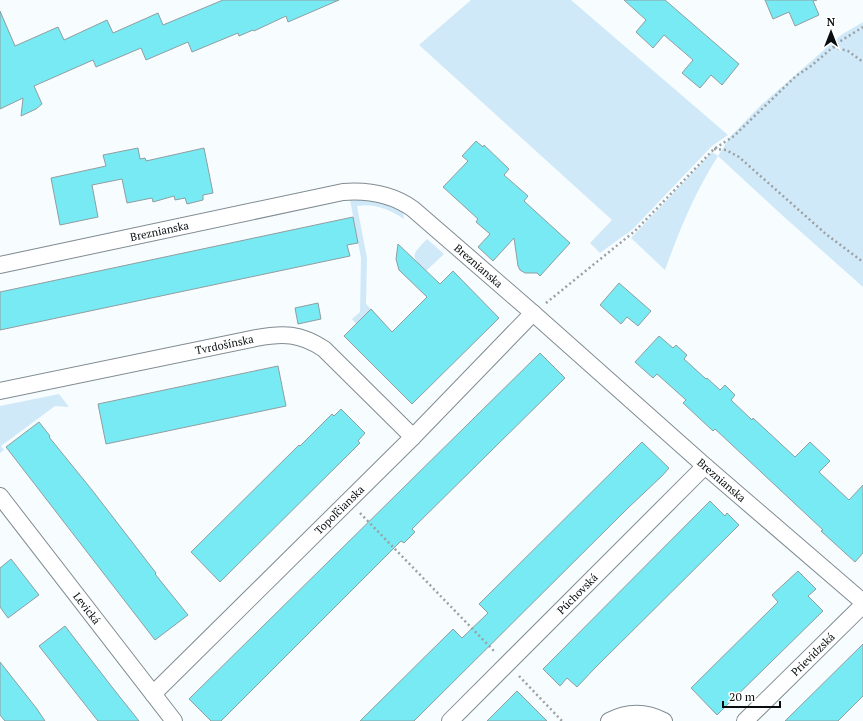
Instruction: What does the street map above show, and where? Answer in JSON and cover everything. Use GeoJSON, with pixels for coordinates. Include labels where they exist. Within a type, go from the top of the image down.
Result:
{"type":"FeatureCollection","features":[{"type":"Feature","properties":{"kind":"street","name":"Breznianska"},"geometry":{"type":"LineString","coordinates":[[0,265],[343,192],[357,191],[384,194],[406,204],[528,318],[863,602]]}},
{"type":"Feature","properties":{"kind":"street","name":"Topoľčianska"},"geometry":{"type":"LineString","coordinates":[[153,694],[413,437],[528,318]]}},
{"type":"Feature","properties":{"kind":"street","name":"Tvrdošínska"},"geometry":{"type":"LineString","coordinates":[[0,391],[271,335],[291,335],[306,339],[324,349],[413,437]]}},
{"type":"Feature","properties":{"kind":"street","name":"Púchovská"},"geometry":{"type":"LineString","coordinates":[[450,721],[704,466]]}},
{"type":"Feature","properties":{"kind":"street","name":"Levická"},"geometry":{"type":"LineString","coordinates":[[0,496],[174,721]]}},
{"type":"Feature","properties":{"kind":"street","name":"Prievidzská"},"geometry":{"type":"LineString","coordinates":[[745,721],[863,605]]}},
{"type":"Feature","properties":{"kind":"street"},"geometry":{"type":"LineString","coordinates":[[609,721],[625,714],[636,713],[648,714],[664,721]]}},
{"type":"Feature","properties":{"kind":"path"},"geometry":{"type":"LineString","coordinates":[[528,318],[635,231],[714,149],[734,136],[796,76],[811,66],[833,47],[863,27]]}},
{"type":"Feature","properties":{"kind":"path"},"geometry":{"type":"LineString","coordinates":[[833,47],[848,51],[863,62]]}},
{"type":"Feature","properties":{"kind":"path"},"geometry":{"type":"LineString","coordinates":[[714,149],[726,150],[739,157],[827,235],[863,262]]}},
{"type":"Feature","properties":{"kind":"path"},"geometry":{"type":"LineString","coordinates":[[348,501],[562,721]]}},
{"type":"Feature","properties":{"kind":"shaded area"},"geometry":{"type":"Polygon","coordinates":[[[471,0],[571,0],[728,135],[712,146],[633,229],[600,253],[590,243],[612,220],[419,45],[471,0]]]}},
{"type":"Feature","properties":{"kind":"shaded area"},"geometry":{"type":"Polygon","coordinates":[[[863,22],[863,287],[718,156],[730,137],[761,105],[841,35],[863,22]]]}},
{"type":"Feature","properties":{"kind":"shaded area"},"geometry":{"type":"Polygon","coordinates":[[[712,152],[718,156],[688,212],[665,270],[631,238],[712,152]]]}},
{"type":"Feature","properties":{"kind":"shaded area"},"geometry":{"type":"Polygon","coordinates":[[[360,199],[393,207],[403,212],[404,219],[375,206],[357,206],[367,258],[366,304],[371,309],[356,324],[352,319],[360,312],[361,258],[350,200],[360,199]]]}},
{"type":"Feature","properties":{"kind":"shaded area"},"geometry":{"type":"Polygon","coordinates":[[[427,239],[444,254],[426,271],[417,262],[414,255],[418,248],[427,239]]]}},
{"type":"Feature","properties":{"kind":"shaded area"},"geometry":{"type":"Polygon","coordinates":[[[59,394],[69,407],[55,406],[1,446],[4,450],[0,453],[0,406],[59,394]]]}},
{"type":"Feature","properties":{"kind":"building"},"geometry":{"type":"Polygon","coordinates":[[[223,0],[339,0],[288,22],[286,16],[254,31],[253,30],[239,36],[238,33],[192,52],[188,42],[146,60],[141,48],[96,67],[93,60],[34,86],[42,104],[36,109],[21,116],[23,98],[0,109],[0,11],[15,46],[58,27],[64,40],[107,20],[113,33],[158,13],[163,25],[223,0]]]}},
{"type":"Feature","properties":{"kind":"building"},"geometry":{"type":"Polygon","coordinates":[[[624,0],[665,0],[739,64],[722,85],[711,75],[700,88],[682,73],[693,60],[664,35],[653,48],[636,32],[646,20],[624,0]]]}},
{"type":"Feature","properties":{"kind":"building"},"geometry":{"type":"Polygon","coordinates":[[[765,0],[817,0],[813,1],[819,15],[795,26],[789,12],[773,19],[765,0]]]}},
{"type":"Feature","properties":{"kind":"building"},"geometry":{"type":"Polygon","coordinates":[[[476,141],[483,147],[484,145],[509,169],[504,175],[528,196],[524,201],[570,243],[540,276],[537,273],[525,273],[520,270],[518,266],[514,238],[493,261],[478,247],[490,234],[476,222],[478,219],[443,187],[468,161],[462,156],[476,141]]]}},
{"type":"Feature","properties":{"kind":"building"},"geometry":{"type":"Polygon","coordinates":[[[138,148],[140,159],[145,158],[146,161],[204,148],[213,193],[203,195],[203,200],[187,204],[185,198],[175,200],[174,196],[153,202],[152,198],[127,203],[122,179],[92,185],[98,217],[60,225],[51,178],[106,166],[103,155],[138,148]]]}},
{"type":"Feature","properties":{"kind":"building"},"geometry":{"type":"Polygon","coordinates":[[[353,217],[358,243],[347,245],[350,256],[0,330],[0,292],[353,217]]]}},
{"type":"Feature","properties":{"kind":"building"},"geometry":{"type":"Polygon","coordinates":[[[398,244],[440,284],[453,271],[499,318],[412,404],[344,336],[371,309],[392,332],[427,297],[399,270],[396,259],[398,244]]]}},
{"type":"Feature","properties":{"kind":"building"},"geometry":{"type":"Polygon","coordinates":[[[619,283],[651,311],[638,326],[627,317],[621,324],[600,305],[619,283]]]}},
{"type":"Feature","properties":{"kind":"building"},"geometry":{"type":"Polygon","coordinates":[[[318,303],[321,319],[298,324],[295,308],[318,303]]]}},
{"type":"Feature","properties":{"kind":"building"},"geometry":{"type":"Polygon","coordinates":[[[659,336],[673,348],[676,345],[687,355],[684,359],[720,390],[725,385],[735,395],[731,400],[795,457],[810,442],[830,461],[819,472],[849,500],[863,485],[863,553],[855,562],[715,429],[713,431],[683,403],[686,400],[657,374],[653,378],[635,362],[659,336]]]}},
{"type":"Feature","properties":{"kind":"building"},"geometry":{"type":"Polygon","coordinates":[[[540,353],[565,378],[412,529],[415,532],[404,543],[401,541],[221,721],[211,721],[189,699],[540,353]]]}},
{"type":"Feature","properties":{"kind":"building"},"geometry":{"type":"Polygon","coordinates":[[[278,366],[286,406],[106,444],[98,404],[278,366]]]}},
{"type":"Feature","properties":{"kind":"building"},"geometry":{"type":"Polygon","coordinates":[[[341,409],[365,433],[358,441],[360,443],[220,582],[191,552],[299,445],[300,446],[332,414],[334,416],[341,409]]]}},
{"type":"Feature","properties":{"kind":"building"},"geometry":{"type":"Polygon","coordinates":[[[39,422],[50,436],[49,437],[92,490],[188,615],[155,640],[6,447],[39,422]]]}},
{"type":"Feature","properties":{"kind":"building"},"geometry":{"type":"Polygon","coordinates":[[[642,442],[669,468],[663,475],[414,721],[360,721],[453,629],[462,638],[488,613],[479,604],[642,442]]]}},
{"type":"Feature","properties":{"kind":"building"},"geometry":{"type":"Polygon","coordinates":[[[710,501],[725,516],[727,513],[739,525],[577,687],[567,678],[560,686],[543,669],[710,501]]]}},
{"type":"Feature","properties":{"kind":"building"},"geometry":{"type":"Polygon","coordinates":[[[11,559],[39,595],[8,618],[0,607],[0,568],[11,559]]]}},
{"type":"Feature","properties":{"kind":"building"},"geometry":{"type":"Polygon","coordinates":[[[798,571],[816,589],[808,596],[823,611],[717,715],[691,688],[778,602],[772,595],[798,571]]]}},
{"type":"Feature","properties":{"kind":"building"},"geometry":{"type":"Polygon","coordinates":[[[65,626],[139,721],[98,721],[39,646],[65,626]]]}},
{"type":"Feature","properties":{"kind":"building"},"geometry":{"type":"Polygon","coordinates":[[[863,644],[863,696],[838,721],[785,721],[863,644]]]}},
{"type":"Feature","properties":{"kind":"building"},"geometry":{"type":"Polygon","coordinates":[[[0,662],[45,721],[5,721],[0,715],[0,662]]]}},
{"type":"Feature","properties":{"kind":"building"},"geometry":{"type":"Polygon","coordinates":[[[517,691],[547,721],[487,721],[517,691]]]}}]}
